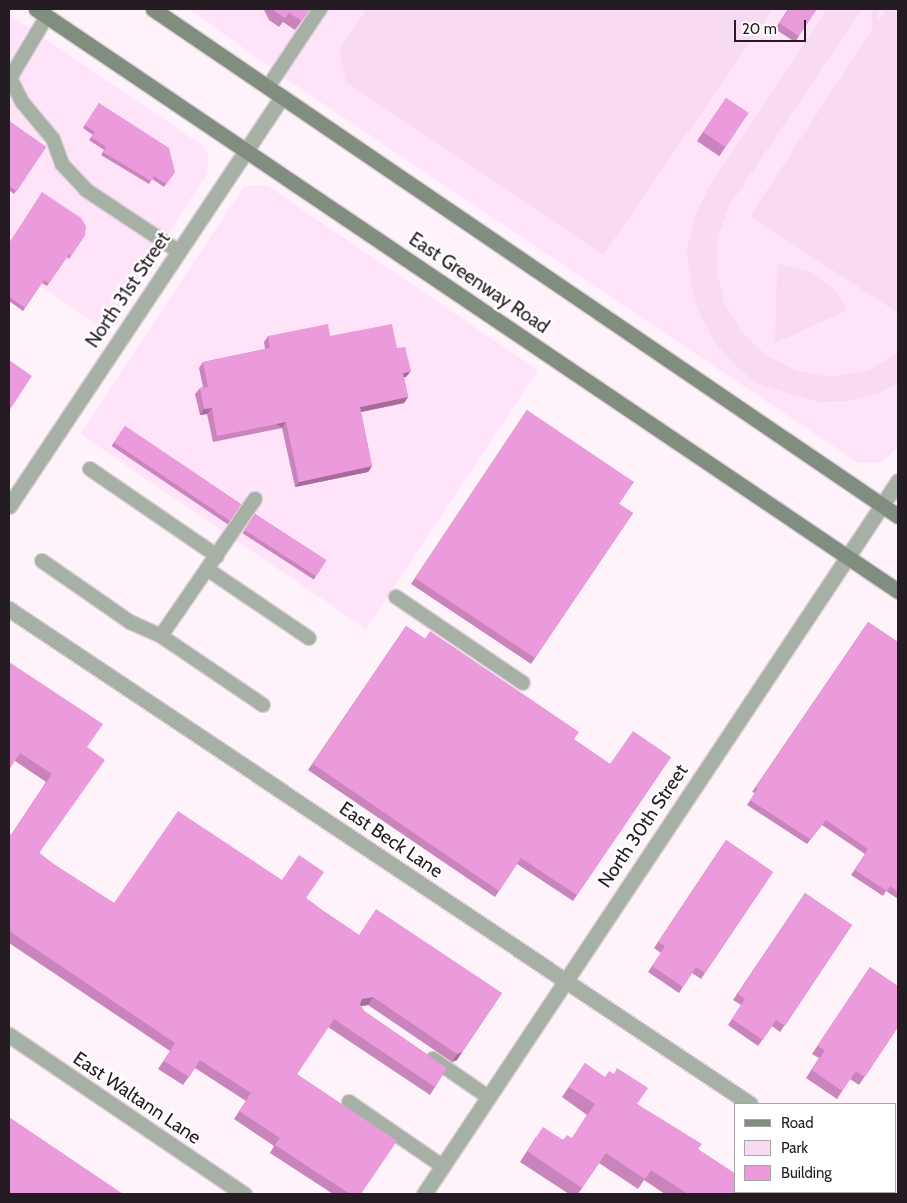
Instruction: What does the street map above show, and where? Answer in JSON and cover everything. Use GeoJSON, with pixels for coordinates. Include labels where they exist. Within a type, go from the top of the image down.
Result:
{"type":"FeatureCollection","features":[{"type":"Feature","properties":{"kind":"main road"},"geometry":{"type":"LineString","coordinates":[[153,9],[898,516]]}},
{"type":"Feature","properties":{"kind":"main road","name":"East Greenway Road"},"geometry":{"type":"LineString","coordinates":[[42,12],[898,591]]}},
{"type":"Feature","properties":{"kind":"street","name":"North 31st Street"},"geometry":{"type":"LineString","coordinates":[[9,506],[282,97]]}},
{"type":"Feature","properties":{"kind":"street","name":"North 30th Street"},"geometry":{"type":"LineString","coordinates":[[424,1194],[564,980],[898,481]]}},
{"type":"Feature","properties":{"kind":"street","name":"East Beck Lane"},"geometry":{"type":"LineString","coordinates":[[9,609],[748,1103]]}},
{"type":"Feature","properties":{"kind":"street","name":"East Waltann Lane"},"geometry":{"type":"LineString","coordinates":[[9,1036],[244,1194]]}},
{"type":"Feature","properties":{"kind":"lane"},"geometry":{"type":"LineString","coordinates":[[268,87],[320,9]]}},
{"type":"Feature","properties":{"kind":"lane"},"geometry":{"type":"LineString","coordinates":[[42,12],[10,78],[23,103],[53,139],[62,164],[86,190],[178,251]]}},
{"type":"Feature","properties":{"kind":"lane"},"geometry":{"type":"LineString","coordinates":[[90,469],[216,556]]}},
{"type":"Feature","properties":{"kind":"lane"},"geometry":{"type":"LineString","coordinates":[[162,636],[255,499]]}},
{"type":"Feature","properties":{"kind":"lane"},"geometry":{"type":"LineString","coordinates":[[42,561],[130,622],[162,636],[263,705]]}},
{"type":"Feature","properties":{"kind":"lane"},"geometry":{"type":"LineString","coordinates":[[207,569],[309,638]]}},
{"type":"Feature","properties":{"kind":"lane"},"geometry":{"type":"LineString","coordinates":[[396,597],[523,683]]}},
{"type":"Feature","properties":{"kind":"lane"},"geometry":{"type":"LineString","coordinates":[[421,1052],[488,1097]]}},
{"type":"Feature","properties":{"kind":"lane"},"geometry":{"type":"LineString","coordinates":[[349,1102],[442,1166]]}},
{"type":"Feature","properties":{"kind":"shaded area"},"geometry":{"type":"Polygon","coordinates":[[[189,9],[898,9],[898,447],[882,463],[858,463],[289,81],[189,9]]]}},
{"type":"Feature","properties":{"kind":"shaded area"},"geometry":{"type":"Polygon","coordinates":[[[9,14],[196,141],[205,148],[209,157],[207,174],[105,330],[9,265],[9,14]]]}},
{"type":"Feature","properties":{"kind":"shaded area"},"geometry":{"type":"Polygon","coordinates":[[[255,185],[268,186],[538,370],[366,629],[80,434],[236,198],[244,187],[255,185]]]}},
{"type":"Feature","properties":{"kind":"green space"},"geometry":{"type":"Polygon","coordinates":[[[367,9],[773,9],[603,255],[346,82],[339,50],[367,9]]]}},
{"type":"Feature","properties":{"kind":"green space"},"geometry":{"type":"Polygon","coordinates":[[[827,9],[862,9],[729,206],[718,237],[717,271],[724,303],[741,331],[766,355],[795,370],[830,377],[869,370],[898,353],[898,383],[880,393],[850,401],[818,402],[758,384],[735,365],[713,340],[698,310],[690,280],[687,248],[694,218],[711,183],[827,9]]]}},
{"type":"Feature","properties":{"kind":"green space"},"geometry":{"type":"Polygon","coordinates":[[[872,9],[878,9],[878,145],[872,145],[872,9]]]}},
{"type":"Feature","properties":{"kind":"green space"},"geometry":{"type":"Polygon","coordinates":[[[886,9],[898,9],[898,313],[750,216],[886,9]]]}},
{"type":"Feature","properties":{"kind":"green space"},"geometry":{"type":"Polygon","coordinates":[[[777,263],[813,273],[833,289],[848,310],[775,343],[777,263]]]}},
{"type":"Feature","properties":{"kind":"building"},"geometry":{"type":"Polygon","coordinates":[[[274,9],[310,9],[302,21],[289,13],[285,18],[274,9]]]}},
{"type":"Feature","properties":{"kind":"building"},"geometry":{"type":"Polygon","coordinates":[[[789,9],[817,9],[799,36],[779,23],[789,9]]]}},
{"type":"Feature","properties":{"kind":"building"},"geometry":{"type":"Polygon","coordinates":[[[726,98],[748,113],[725,147],[703,132],[726,98]]]}},
{"type":"Feature","properties":{"kind":"building"},"geometry":{"type":"Polygon","coordinates":[[[99,103],[169,148],[175,172],[166,184],[154,176],[151,181],[103,152],[106,147],[91,137],[95,132],[85,125],[99,103]]]}},
{"type":"Feature","properties":{"kind":"building"},"geometry":{"type":"Polygon","coordinates":[[[9,121],[46,147],[17,191],[9,186],[9,121]]]}},
{"type":"Feature","properties":{"kind":"building"},"geometry":{"type":"Polygon","coordinates":[[[42,192],[81,218],[86,226],[85,235],[49,283],[44,280],[25,308],[9,297],[9,243],[42,192]]]}},
{"type":"Feature","properties":{"kind":"building"},"geometry":{"type":"Polygon","coordinates":[[[328,324],[330,336],[392,324],[397,348],[405,347],[411,371],[403,373],[408,397],[360,407],[372,466],[299,482],[286,422],[217,436],[212,408],[204,409],[200,388],[208,387],[203,362],[270,348],[268,336],[328,324]]]}},
{"type":"Feature","properties":{"kind":"building"},"geometry":{"type":"Polygon","coordinates":[[[9,360],[32,376],[9,411],[9,360]]]}},
{"type":"Feature","properties":{"kind":"building"},"geometry":{"type":"Polygon","coordinates":[[[527,410],[634,482],[619,504],[633,513],[535,658],[415,578],[527,410]]]}},
{"type":"Feature","properties":{"kind":"building"},"geometry":{"type":"Polygon","coordinates":[[[125,426],[241,504],[230,521],[114,443],[125,426]]]}},
{"type":"Feature","properties":{"kind":"building"},"geometry":{"type":"Polygon","coordinates":[[[255,514],[326,560],[316,576],[245,530],[255,514]]]}},
{"type":"Feature","properties":{"kind":"building"},"geometry":{"type":"Polygon","coordinates":[[[868,622],[898,642],[898,892],[890,886],[887,891],[855,870],[868,849],[826,820],[810,839],[750,800],[758,788],[756,787],[868,622]]]}},
{"type":"Feature","properties":{"kind":"building"},"geometry":{"type":"Polygon","coordinates":[[[406,626],[425,639],[430,631],[579,732],[574,739],[610,764],[633,731],[671,757],[577,895],[521,858],[499,891],[313,764],[406,626]]]}},
{"type":"Feature","properties":{"kind":"building"},"geometry":{"type":"Polygon","coordinates":[[[9,662],[103,724],[87,747],[105,760],[39,853],[55,865],[114,903],[178,811],[282,880],[299,855],[324,872],[306,898],[322,910],[359,935],[376,909],[502,993],[462,1052],[457,1054],[373,997],[362,999],[360,1004],[364,1011],[447,1068],[435,1087],[334,1019],[297,1074],[397,1141],[361,1194],[350,1194],[275,1145],[280,1138],[239,1111],[251,1093],[200,1060],[189,1077],[164,1061],[175,1043],[9,931],[9,833],[11,835],[52,774],[20,753],[9,770],[9,662]]]}},
{"type":"Feature","properties":{"kind":"building"},"geometry":{"type":"Polygon","coordinates":[[[726,840],[773,872],[705,973],[696,967],[683,987],[652,966],[665,946],[658,942],[726,840]]]}},
{"type":"Feature","properties":{"kind":"building"},"geometry":{"type":"Polygon","coordinates":[[[805,893],[852,925],[785,1026],[776,1020],[763,1040],[732,1019],[745,999],[738,994],[805,893]]]}},
{"type":"Feature","properties":{"kind":"building"},"geometry":{"type":"Polygon","coordinates":[[[870,967],[898,986],[898,1027],[865,1077],[856,1071],[842,1091],[812,1070],[825,1050],[817,1046],[870,967]]]}},
{"type":"Feature","properties":{"kind":"building"},"geometry":{"type":"Polygon","coordinates":[[[585,1063],[605,1077],[609,1071],[614,1074],[617,1068],[648,1088],[637,1104],[702,1144],[698,1149],[734,1173],[734,1193],[749,1194],[688,1194],[651,1170],[645,1179],[606,1153],[582,1188],[527,1151],[543,1127],[563,1140],[567,1135],[572,1138],[595,1104],[569,1087],[585,1063]]]}},
{"type":"Feature","properties":{"kind":"building"},"geometry":{"type":"Polygon","coordinates":[[[9,1117],[123,1194],[9,1194],[9,1117]]]}}]}
